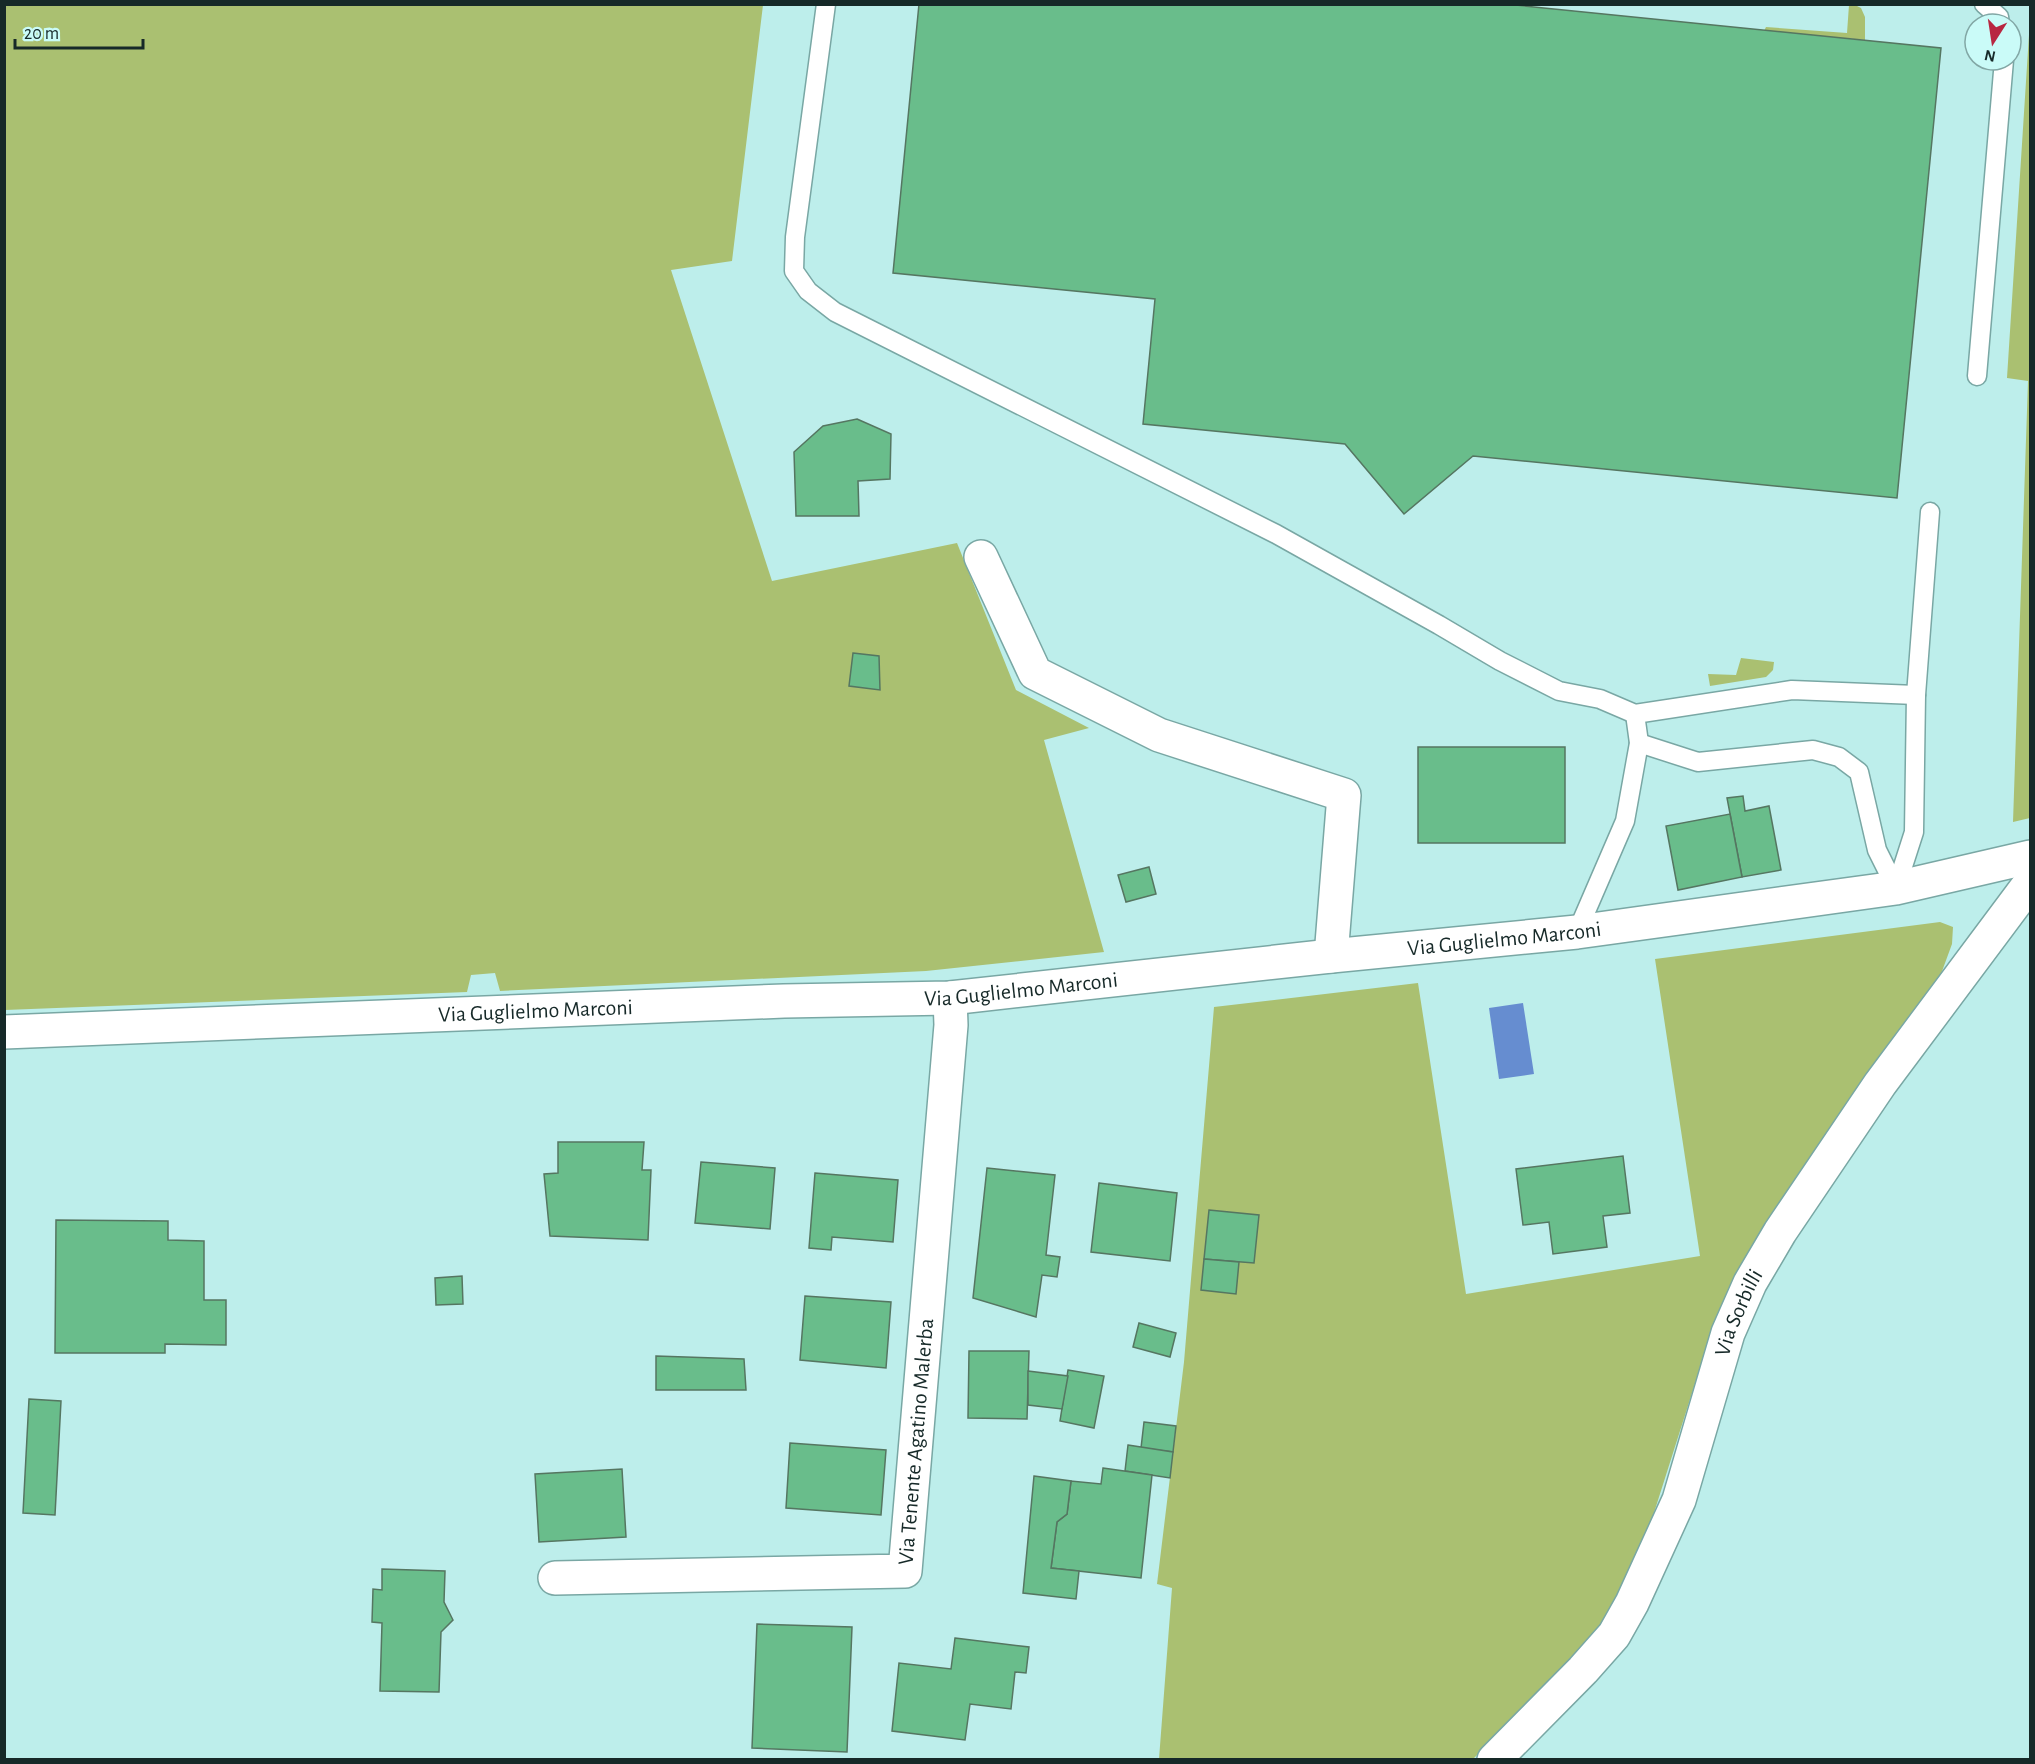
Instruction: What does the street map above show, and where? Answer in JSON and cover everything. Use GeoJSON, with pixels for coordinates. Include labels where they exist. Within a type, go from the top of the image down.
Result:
{"type":"FeatureCollection","features":[{"type":"Feature","properties":{"kind":"street"},"geometry":{"type":"LineString","coordinates":[[981,557],[1035,673],[1160,735],[1344,795],[1331,956]]}},
{"type":"Feature","properties":{"kind":"street","name":"Via Guglielmo Marconi"},"geometry":{"type":"LineString","coordinates":[[4,1032],[784,1001],[950,998],[1331,956],[1577,932],[1896,888],[2031,857]]}},
{"type":"Feature","properties":{"kind":"street","name":"Via Sorbilli"},"geometry":{"type":"LineString","coordinates":[[1494,1760],[1583,1670],[1614,1635],[1632,1603],[1679,1500],[1728,1333],[1750,1283],[1780,1232],[1880,1084],[2031,883]]}},
{"type":"Feature","properties":{"kind":"street","name":"Via Tenente Agatino Malerba"},"geometry":{"type":"LineString","coordinates":[[555,1578],[905,1571],[950,1037],[950,998]]}},
{"type":"Feature","properties":{"kind":"lane"},"geometry":{"type":"LineString","coordinates":[[826,4],[795,237],[794,271],[808,291],[835,312],[1276,534],[1500,661],[1559,691],[1600,699],[1635,714],[1792,690],[1916,695]]}},
{"type":"Feature","properties":{"kind":"lane"},"geometry":{"type":"LineString","coordinates":[[1977,376],[2003,72]]}},
{"type":"Feature","properties":{"kind":"lane"},"geometry":{"type":"LineString","coordinates":[[1896,888],[1914,832],[1916,695],[1930,512]]}},
{"type":"Feature","properties":{"kind":"lane"},"geometry":{"type":"LineString","coordinates":[[1577,932],[1625,821],[1639,743],[1635,714]]}},
{"type":"Feature","properties":{"kind":"lane"},"geometry":{"type":"LineString","coordinates":[[1639,743],[1698,762],[1813,750],[1839,756],[1858,772],[1876,850],[1896,888]]}},
{"type":"Feature","properties":{"kind":"green space"},"geometry":{"type":"Polygon","coordinates":[[[4,5],[763,5],[732,261],[671,270],[772,581],[957,543],[1016,690],[1089,728],[1044,740],[1104,952],[926,971],[500,991],[495,973],[471,975],[467,992],[5,1010],[4,5]]]}},
{"type":"Feature","properties":{"kind":"green space"},"geometry":{"type":"Polygon","coordinates":[[[1849,5],[1861,8],[1865,17],[1865,40],[1764,31],[1766,27],[1847,33],[1849,5]]]}},
{"type":"Feature","properties":{"kind":"green space"},"geometry":{"type":"Polygon","coordinates":[[[2030,19],[2030,818],[2013,822],[2028,381],[2007,378],[2030,19]]]}},
{"type":"Feature","properties":{"kind":"green space"},"geometry":{"type":"Polygon","coordinates":[[[1741,658],[1774,662],[1773,670],[1766,677],[1710,686],[1708,674],[1736,675],[1741,658]]]}},
{"type":"Feature","properties":{"kind":"green space"},"geometry":{"type":"Polygon","coordinates":[[[1940,922],[1953,927],[1952,944],[1941,974],[1725,1309],[1700,1368],[1652,1519],[1619,1597],[1584,1651],[1473,1759],[1159,1759],[1172,1588],[1157,1584],[1184,1362],[1214,1007],[1418,983],[1466,1294],[1700,1256],[1655,959],[1940,922]]]}},
{"type":"Feature","properties":{"kind":"water"},"geometry":{"type":"Polygon","coordinates":[[[1523,1003],[1534,1074],[1499,1079],[1489,1008],[1523,1003]]]}},
{"type":"Feature","properties":{"kind":"building"},"geometry":{"type":"Polygon","coordinates":[[[919,4],[1505,4],[1941,48],[1897,498],[1473,456],[1404,514],[1345,444],[1143,424],[1155,299],[893,273],[919,4]]]}},
{"type":"Feature","properties":{"kind":"building"},"geometry":{"type":"Polygon","coordinates":[[[857,419],[891,434],[890,479],[858,481],[859,516],[796,516],[794,452],[823,426],[857,419]]]}},
{"type":"Feature","properties":{"kind":"building"},"geometry":{"type":"Polygon","coordinates":[[[853,653],[879,656],[880,690],[849,686],[853,653]]]}},
{"type":"Feature","properties":{"kind":"building"},"geometry":{"type":"Polygon","coordinates":[[[1418,747],[1565,747],[1565,843],[1418,843],[1418,747]]]}},
{"type":"Feature","properties":{"kind":"building"},"geometry":{"type":"Polygon","coordinates":[[[1743,796],[1745,811],[1769,806],[1781,870],[1742,877],[1727,798],[1743,796]]]}},
{"type":"Feature","properties":{"kind":"building"},"geometry":{"type":"Polygon","coordinates":[[[1730,814],[1742,877],[1678,890],[1666,826],[1730,814]]]}},
{"type":"Feature","properties":{"kind":"building"},"geometry":{"type":"Polygon","coordinates":[[[1149,867],[1156,894],[1126,902],[1118,875],[1149,867]]]}},
{"type":"Feature","properties":{"kind":"building"},"geometry":{"type":"Polygon","coordinates":[[[558,1142],[644,1142],[642,1170],[651,1170],[648,1240],[550,1236],[544,1174],[558,1173],[558,1142]]]}},
{"type":"Feature","properties":{"kind":"building"},"geometry":{"type":"Polygon","coordinates":[[[1623,1156],[1630,1213],[1603,1216],[1607,1247],[1553,1254],[1549,1222],[1523,1225],[1516,1169],[1623,1156]]]}},
{"type":"Feature","properties":{"kind":"building"},"geometry":{"type":"Polygon","coordinates":[[[701,1162],[775,1168],[770,1229],[695,1223],[701,1162]]]}},
{"type":"Feature","properties":{"kind":"building"},"geometry":{"type":"Polygon","coordinates":[[[987,1168],[1055,1175],[1046,1255],[1060,1257],[1057,1277],[1042,1275],[1036,1317],[973,1298],[987,1168]]]}},
{"type":"Feature","properties":{"kind":"building"},"geometry":{"type":"Polygon","coordinates":[[[815,1173],[898,1180],[893,1242],[832,1237],[831,1250],[809,1248],[815,1173]]]}},
{"type":"Feature","properties":{"kind":"building"},"geometry":{"type":"Polygon","coordinates":[[[1099,1183],[1177,1193],[1170,1261],[1091,1252],[1099,1183]]]}},
{"type":"Feature","properties":{"kind":"building"},"geometry":{"type":"Polygon","coordinates":[[[1209,1210],[1259,1215],[1254,1263],[1204,1259],[1209,1210]]]}},
{"type":"Feature","properties":{"kind":"building"},"geometry":{"type":"Polygon","coordinates":[[[56,1220],[168,1221],[168,1240],[204,1241],[204,1300],[226,1300],[226,1345],[165,1344],[165,1353],[55,1353],[56,1220]]]}},
{"type":"Feature","properties":{"kind":"building"},"geometry":{"type":"Polygon","coordinates":[[[1204,1259],[1239,1262],[1236,1294],[1201,1290],[1204,1259]]]}},
{"type":"Feature","properties":{"kind":"building"},"geometry":{"type":"Polygon","coordinates":[[[462,1276],[463,1304],[436,1305],[435,1278],[462,1276]]]}},
{"type":"Feature","properties":{"kind":"building"},"geometry":{"type":"Polygon","coordinates":[[[805,1296],[891,1302],[886,1368],[800,1360],[805,1296]]]}},
{"type":"Feature","properties":{"kind":"building"},"geometry":{"type":"Polygon","coordinates":[[[1139,1323],[1176,1333],[1170,1357],[1133,1347],[1139,1323]]]}},
{"type":"Feature","properties":{"kind":"building"},"geometry":{"type":"Polygon","coordinates":[[[969,1351],[1029,1351],[1027,1419],[968,1418],[969,1351]]]}},
{"type":"Feature","properties":{"kind":"building"},"geometry":{"type":"Polygon","coordinates":[[[656,1356],[744,1359],[746,1390],[656,1390],[656,1356]]]}},
{"type":"Feature","properties":{"kind":"building"},"geometry":{"type":"Polygon","coordinates":[[[1068,1370],[1104,1376],[1094,1428],[1060,1421],[1068,1370]]]}},
{"type":"Feature","properties":{"kind":"building"},"geometry":{"type":"Polygon","coordinates":[[[1028,1371],[1068,1376],[1062,1409],[1028,1405],[1028,1371]]]}},
{"type":"Feature","properties":{"kind":"building"},"geometry":{"type":"Polygon","coordinates":[[[29,1399],[61,1401],[55,1515],[23,1513],[29,1399]]]}},
{"type":"Feature","properties":{"kind":"building"},"geometry":{"type":"Polygon","coordinates":[[[1144,1422],[1176,1426],[1173,1452],[1141,1448],[1144,1422]]]}},
{"type":"Feature","properties":{"kind":"building"},"geometry":{"type":"Polygon","coordinates":[[[790,1443],[886,1450],[881,1515],[786,1508],[790,1443]]]}},
{"type":"Feature","properties":{"kind":"building"},"geometry":{"type":"Polygon","coordinates":[[[1128,1445],[1173,1452],[1170,1478],[1125,1471],[1128,1445]]]}},
{"type":"Feature","properties":{"kind":"building"},"geometry":{"type":"Polygon","coordinates":[[[1103,1468],[1152,1475],[1141,1578],[1051,1568],[1057,1522],[1067,1514],[1071,1481],[1101,1484],[1103,1468]]]}},
{"type":"Feature","properties":{"kind":"building"},"geometry":{"type":"Polygon","coordinates":[[[622,1469],[626,1537],[539,1542],[535,1474],[622,1469]]]}},
{"type":"Feature","properties":{"kind":"building"},"geometry":{"type":"Polygon","coordinates":[[[1034,1476],[1071,1481],[1067,1514],[1057,1522],[1051,1568],[1079,1571],[1076,1599],[1023,1593],[1034,1476]]]}},
{"type":"Feature","properties":{"kind":"building"},"geometry":{"type":"Polygon","coordinates":[[[382,1569],[445,1571],[444,1602],[453,1620],[441,1632],[439,1692],[380,1691],[382,1623],[372,1622],[373,1589],[382,1590],[382,1569]]]}},
{"type":"Feature","properties":{"kind":"building"},"geometry":{"type":"Polygon","coordinates":[[[757,1624],[852,1627],[847,1752],[752,1748],[757,1624]]]}},
{"type":"Feature","properties":{"kind":"building"},"geometry":{"type":"Polygon","coordinates":[[[955,1638],[1029,1647],[1026,1673],[1015,1672],[1011,1709],[970,1704],[965,1740],[892,1731],[899,1663],[951,1669],[955,1638]]]}}]}
